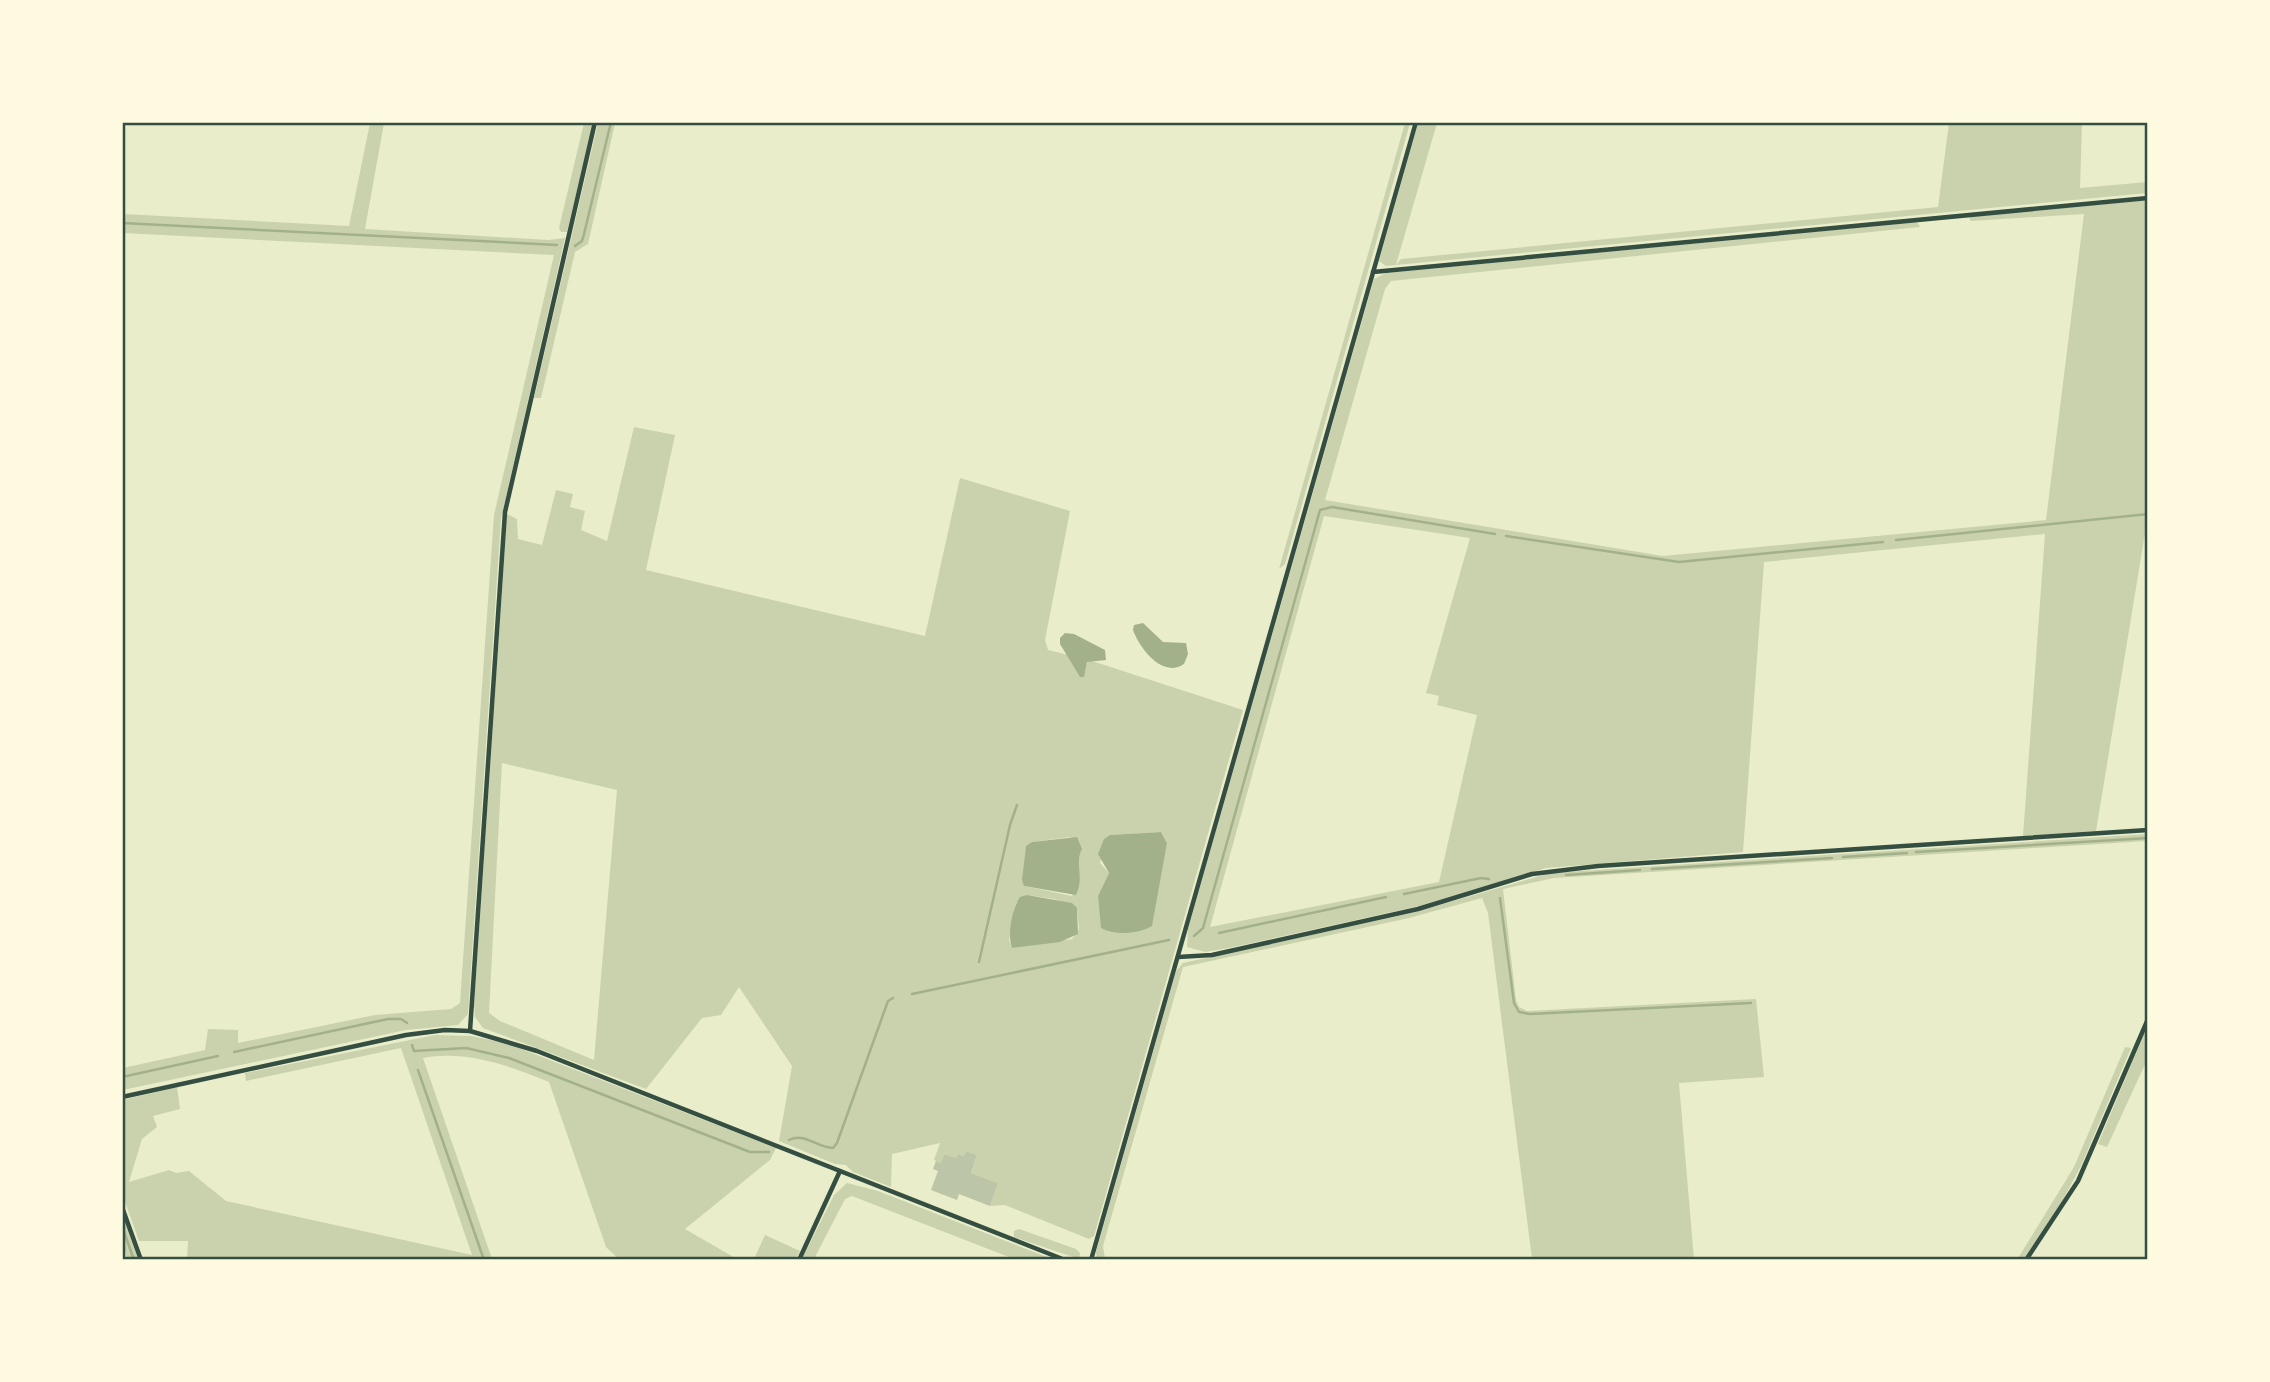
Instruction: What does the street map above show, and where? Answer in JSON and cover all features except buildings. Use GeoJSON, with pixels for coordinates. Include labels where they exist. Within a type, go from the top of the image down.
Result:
{"type":"FeatureCollection","features":[{"type":"Feature","properties":{"kind":"street"},"geometry":{"type":"LineString","coordinates":[[470,1031],[505,512],[595,122]]}},
{"type":"Feature","properties":{"kind":"street"},"geometry":{"type":"LineString","coordinates":[[1091,1259],[1416,122]]}},
{"type":"Feature","properties":{"kind":"street"},"geometry":{"type":"LineString","coordinates":[[1373,272],[2147,198]]}},
{"type":"Feature","properties":{"kind":"street"},"geometry":{"type":"LineString","coordinates":[[1178,957],[1212,955],[1418,909],[1532,874],[1598,866],[2147,830]]}},
{"type":"Feature","properties":{"kind":"street"},"geometry":{"type":"LineString","coordinates":[[2026,1259],[2078,1181],[2147,1019]]}},
{"type":"Feature","properties":{"kind":"street"},"geometry":{"type":"LineString","coordinates":[[122,1097],[405,1035],[445,1030],[470,1031],[537,1051],[1065,1259]]}},
{"type":"Feature","properties":{"kind":"street"},"geometry":{"type":"LineString","coordinates":[[799,1259],[840,1171]]}},
{"type":"Feature","properties":{"kind":"street"},"geometry":{"type":"LineString","coordinates":[[122,1207],[141,1259]]}},
{"type":"Feature","properties":{"kind":"shaded area"},"geometry":{"type":"Polygon","coordinates":[[[370,123],[384,123],[365,229],[548,240],[565,238],[501,519],[468,1014],[458,1025],[406,1030],[123,1090],[123,1068],[205,1050],[208,1029],[238,1030],[238,1043],[375,1015],[451,1009],[460,1003],[494,515],[554,255],[123,233],[123,214],[349,226],[370,123]]]}},
{"type":"Feature","properties":{"kind":"shaded area"},"geometry":{"type":"Polygon","coordinates":[[[584,123],[593,123],[567,232],[561,232],[559,228],[584,123]]]}},
{"type":"Feature","properties":{"kind":"shaded area"},"geometry":{"type":"Polygon","coordinates":[[[598,123],[615,123],[588,244],[575,252],[541,398],[534,398],[598,123]]]}},
{"type":"Feature","properties":{"kind":"shaded area"},"geometry":{"type":"Polygon","coordinates":[[[1405,123],[1410,123],[1285,564],[1279,569],[1405,123]]]}},
{"type":"Feature","properties":{"kind":"shaded area"},"geometry":{"type":"Polygon","coordinates":[[[1418,123],[1437,123],[1396,265],[1401,259],[1938,207],[1949,123],[2082,123],[2080,188],[2147,182],[2147,193],[1386,266],[1379,261],[1418,123]]]}},
{"type":"Feature","properties":{"kind":"shaded area"},"geometry":{"type":"Polygon","coordinates":[[[2147,200],[2147,521],[2096,831],[2023,836],[2045,534],[1764,562],[1743,852],[1546,868],[1419,906],[1229,948],[1205,952],[1187,947],[1188,929],[1374,279],[1386,273],[1917,222],[1920,227],[1391,281],[1385,289],[1325,500],[1663,556],[2046,520],[2084,214],[1971,221],[1969,217],[2147,200]],[[1324,516],[1210,927],[1439,882],[1477,715],[1437,705],[1439,696],[1426,693],[1470,538],[1324,516]]]}},
{"type":"Feature","properties":{"kind":"shaded area"},"geometry":{"type":"Polygon","coordinates":[[[634,427],[675,435],[646,570],[925,636],[960,478],[1070,511],[1045,640],[1048,650],[1069,655],[1079,675],[1089,660],[1243,710],[1094,1236],[1089,1239],[1005,1205],[990,1206],[998,1183],[971,1173],[977,1155],[966,1151],[964,1156],[958,1154],[956,1158],[944,1154],[941,1163],[934,1160],[940,1143],[892,1154],[891,1187],[853,1172],[846,1165],[835,1164],[779,1141],[792,1066],[739,987],[721,1015],[702,1018],[646,1089],[483,1028],[475,1017],[507,514],[517,519],[518,539],[542,545],[556,490],[573,494],[570,507],[585,511],[581,530],[607,541],[634,427]],[[502,763],[489,1013],[500,1021],[594,1060],[617,790],[502,763]],[[1161,832],[1110,835],[1100,863],[1109,873],[1098,896],[1102,928],[1120,932],[1140,931],[1151,926],[1167,843],[1161,832]],[[1070,837],[1032,842],[1025,852],[1024,886],[1072,896],[1078,866],[1070,837]],[[1027,895],[1016,903],[1009,940],[1012,948],[1072,939],[1079,929],[1077,908],[1054,899],[1027,895]]]}},
{"type":"Feature","properties":{"kind":"shaded area"},"geometry":{"type":"Polygon","coordinates":[[[1143,623],[1163,642],[1186,643],[1188,654],[1184,664],[1176,668],[1168,667],[1152,659],[1140,645],[1133,630],[1134,625],[1143,623]]]}},
{"type":"Feature","properties":{"kind":"shaded area"},"geometry":{"type":"Polygon","coordinates":[[[1065,633],[1074,634],[1105,650],[1106,660],[1087,662],[1084,677],[1080,677],[1060,644],[1060,638],[1065,633]]]}},
{"type":"Feature","properties":{"kind":"shaded area"},"geometry":{"type":"Polygon","coordinates":[[[1161,832],[1167,843],[1152,926],[1127,933],[1101,928],[1098,896],[1109,873],[1098,854],[1104,839],[1110,835],[1161,832]]]}},
{"type":"Feature","properties":{"kind":"shaded area"},"geometry":{"type":"Polygon","coordinates":[[[2147,834],[2147,841],[1554,878],[1503,889],[1516,1000],[1519,1007],[1527,1011],[1756,999],[1764,1077],[1679,1083],[1694,1259],[1532,1259],[1488,913],[1482,898],[1409,918],[1183,967],[1103,1246],[1105,1259],[1097,1259],[1096,1252],[1176,971],[1183,963],[1412,913],[1550,873],[2147,834]]]}},
{"type":"Feature","properties":{"kind":"shaded area"},"geometry":{"type":"Polygon","coordinates":[[[1077,837],[1082,849],[1079,860],[1080,882],[1076,895],[1024,886],[1022,880],[1026,846],[1032,842],[1077,837]]]}},
{"type":"Feature","properties":{"kind":"shaded area"},"geometry":{"type":"Polygon","coordinates":[[[1027,895],[1072,903],[1077,908],[1078,934],[1060,942],[1012,948],[1010,929],[1013,915],[1020,897],[1027,895]]]}},
{"type":"Feature","properties":{"kind":"shaded area"},"geometry":{"type":"Polygon","coordinates":[[[2147,1027],[2147,1060],[2107,1147],[2098,1144],[2147,1027]]]}},
{"type":"Feature","properties":{"kind":"shaded area"},"geometry":{"type":"Polygon","coordinates":[[[435,1035],[471,1036],[506,1043],[776,1148],[770,1160],[685,1229],[737,1259],[619,1259],[606,1247],[549,1082],[503,1065],[455,1056],[423,1058],[492,1259],[187,1259],[188,1241],[139,1241],[123,1196],[123,1100],[177,1087],[180,1109],[153,1116],[157,1127],[142,1139],[129,1182],[169,1170],[176,1173],[189,1171],[226,1201],[472,1255],[401,1048],[246,1081],[245,1073],[435,1035]]]}},
{"type":"Feature","properties":{"kind":"shaded area"},"geometry":{"type":"Polygon","coordinates":[[[2125,1047],[2131,1048],[2081,1166],[2060,1205],[2024,1259],[2017,1260],[2074,1167],[2125,1047]]]}},
{"type":"Feature","properties":{"kind":"shaded area"},"geometry":{"type":"Polygon","coordinates":[[[847,1183],[878,1191],[1052,1259],[1014,1259],[852,1196],[845,1199],[814,1259],[802,1259],[834,1195],[847,1183]]]}},
{"type":"Feature","properties":{"kind":"shaded area"},"geometry":{"type":"Polygon","coordinates":[[[123,1215],[138,1259],[127,1259],[123,1245],[123,1215]]]}},
{"type":"Feature","properties":{"kind":"shaded area"},"geometry":{"type":"Polygon","coordinates":[[[1019,1229],[1076,1249],[1080,1253],[1079,1259],[1014,1237],[1014,1231],[1019,1229]]]}},
{"type":"Feature","properties":{"kind":"shaded area"},"geometry":{"type":"Polygon","coordinates":[[[765,1235],[800,1251],[795,1259],[749,1259],[755,1257],[765,1235]]]}},
{"type":"Feature","properties":{"kind":"waterway"},"geometry":{"type":"LineString","coordinates":[[575,246],[582,241],[611,122]]}},
{"type":"Feature","properties":{"kind":"waterway"},"geometry":{"type":"LineString","coordinates":[[122,223],[557,245]]}},
{"type":"Feature","properties":{"kind":"waterway"},"geometry":{"type":"LineString","coordinates":[[1194,936],[1203,928],[1320,510],[1332,507],[1495,534]]}},
{"type":"Feature","properties":{"kind":"waterway"},"geometry":{"type":"LineString","coordinates":[[1896,540],[2148,514]]}},
{"type":"Feature","properties":{"kind":"waterway"},"geometry":{"type":"LineString","coordinates":[[1506,536],[1679,562],[1883,542]]}},
{"type":"Feature","properties":{"kind":"waterway"},"geometry":{"type":"LineString","coordinates":[[979,962],[1017,805]]}},
{"type":"Feature","properties":{"kind":"waterway"},"geometry":{"type":"LineString","coordinates":[[1916,852],[2148,838]]}},
{"type":"Feature","properties":{"kind":"waterway"},"geometry":{"type":"LineString","coordinates":[[1843,857],[1907,853]]}},
{"type":"Feature","properties":{"kind":"waterway"},"geometry":{"type":"LineString","coordinates":[[1652,869],[1832,858]]}},
{"type":"Feature","properties":{"kind":"waterway"},"geometry":{"type":"LineString","coordinates":[[1566,875],[1640,870]]}},
{"type":"Feature","properties":{"kind":"waterway"},"geometry":{"type":"LineString","coordinates":[[1404,894],[1481,878],[1489,879]]}},
{"type":"Feature","properties":{"kind":"waterway"},"geometry":{"type":"LineString","coordinates":[[1219,933],[1386,897]]}},
{"type":"Feature","properties":{"kind":"waterway"},"geometry":{"type":"LineString","coordinates":[[1500,898],[1514,1003],[1519,1012],[1530,1014],[1751,1003]]}},
{"type":"Feature","properties":{"kind":"waterway"},"geometry":{"type":"LineString","coordinates":[[912,994],[1169,940]]}},
{"type":"Feature","properties":{"kind":"waterway"},"geometry":{"type":"LineString","coordinates":[[789,1140],[806,1139],[833,1148],[837,1143],[888,1001],[893,998]]}},
{"type":"Feature","properties":{"kind":"waterway"},"geometry":{"type":"LineString","coordinates":[[234,1052],[388,1019],[401,1019],[407,1023]]}},
{"type":"Feature","properties":{"kind":"waterway"},"geometry":{"type":"LineString","coordinates":[[412,1045],[414,1051],[466,1048],[509,1058],[750,1152],[769,1152]]}},
{"type":"Feature","properties":{"kind":"waterway"},"geometry":{"type":"LineString","coordinates":[[122,1077],[218,1056]]}},
{"type":"Feature","properties":{"kind":"waterway"},"geometry":{"type":"LineString","coordinates":[[418,1070],[484,1260]]}},
{"type":"Feature","properties":{"kind":"waterway"},"geometry":{"type":"LineString","coordinates":[[122,1226],[134,1260]]}}]}
